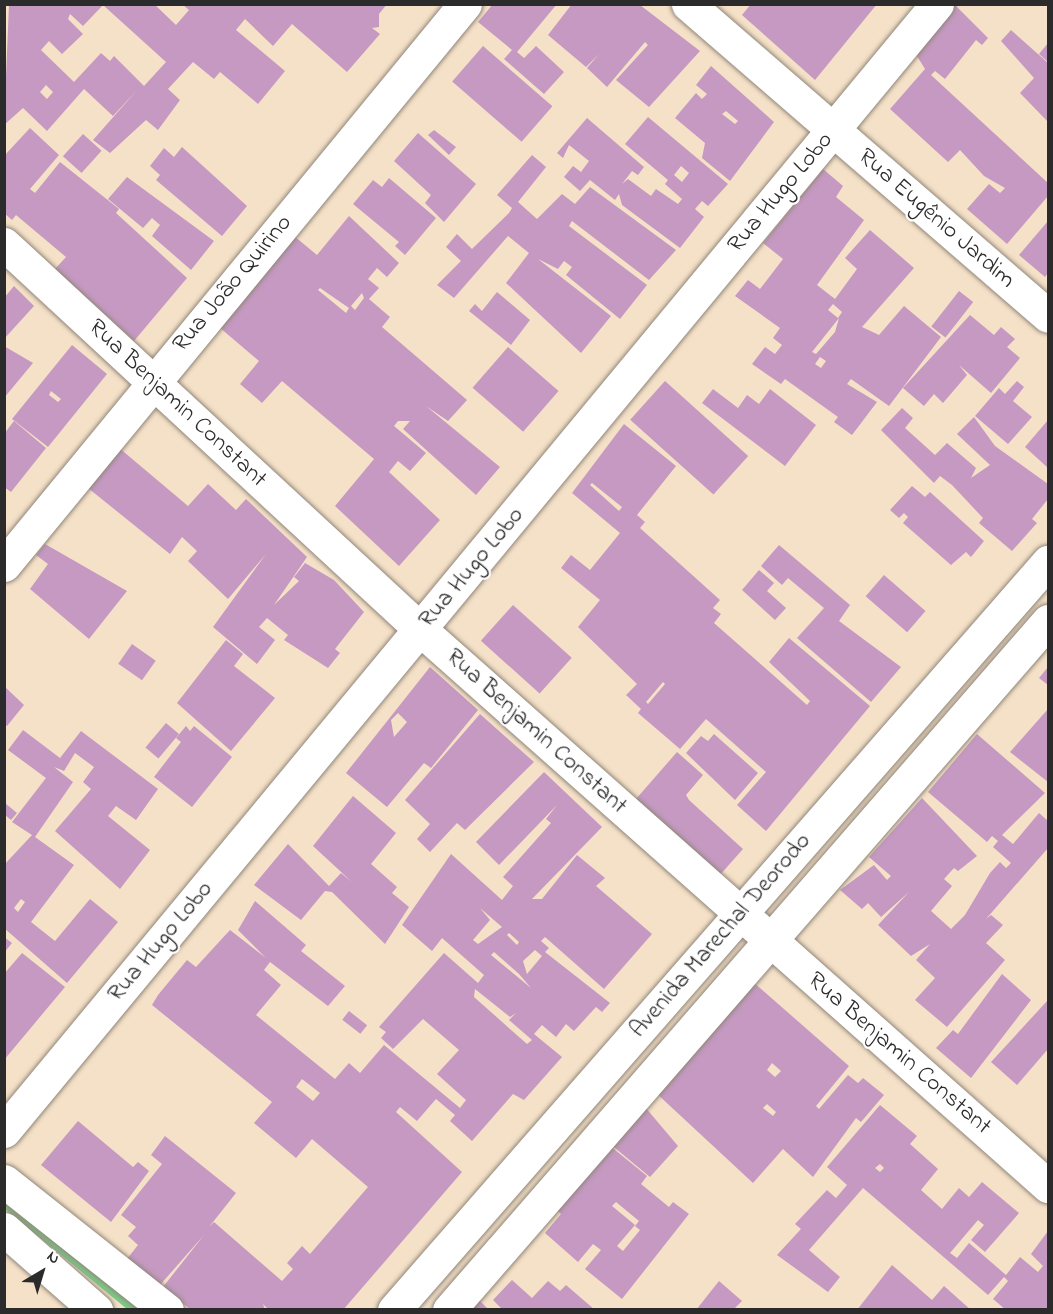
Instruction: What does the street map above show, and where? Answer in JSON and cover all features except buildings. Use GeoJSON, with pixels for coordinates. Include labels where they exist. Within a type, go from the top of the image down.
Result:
{"type":"FeatureCollection","features":[{"type":"Feature","properties":{"kind":"street","name":"Rua João Quirino"},"geometry":{"type":"LineString","coordinates":[[4,566],[152,382],[465,4]]}},
{"type":"Feature","properties":{"kind":"street","name":"Rua Eugênio Jardim"},"geometry":{"type":"LineString","coordinates":[[688,4],[1048,316]]}},
{"type":"Feature","properties":{"kind":"street","name":"Rua Hugo Lobo"},"geometry":{"type":"LineString","coordinates":[[4,1131],[937,4]]}},
{"type":"Feature","properties":{"kind":"street","name":"Rua Benjamin Constant"},"geometry":{"type":"LineString","coordinates":[[4,244],[421,630],[1048,1186]]}},
{"type":"Feature","properties":{"kind":"street","name":"Avenida Marechal Deorodo"},"geometry":{"type":"LineString","coordinates":[[394,1310],[1048,562]]}},
{"type":"Feature","properties":{"kind":"street","name":"Avenida Marechal Deorodo"},"geometry":{"type":"LineString","coordinates":[[449,1310],[1048,621]]}},
{"type":"Feature","properties":{"kind":"street"},"geometry":{"type":"LineString","coordinates":[[4,1181],[167,1310]]}},
{"type":"Feature","properties":{"kind":"street"},"geometry":{"type":"LineString","coordinates":[[4,1229],[96,1310]]}},
{"type":"Feature","properties":{"kind":"green space"},"geometry":{"type":"Polygon","coordinates":[[[4,1191],[151,1309],[127,1309],[5,1209],[4,1191]]]}}]}
